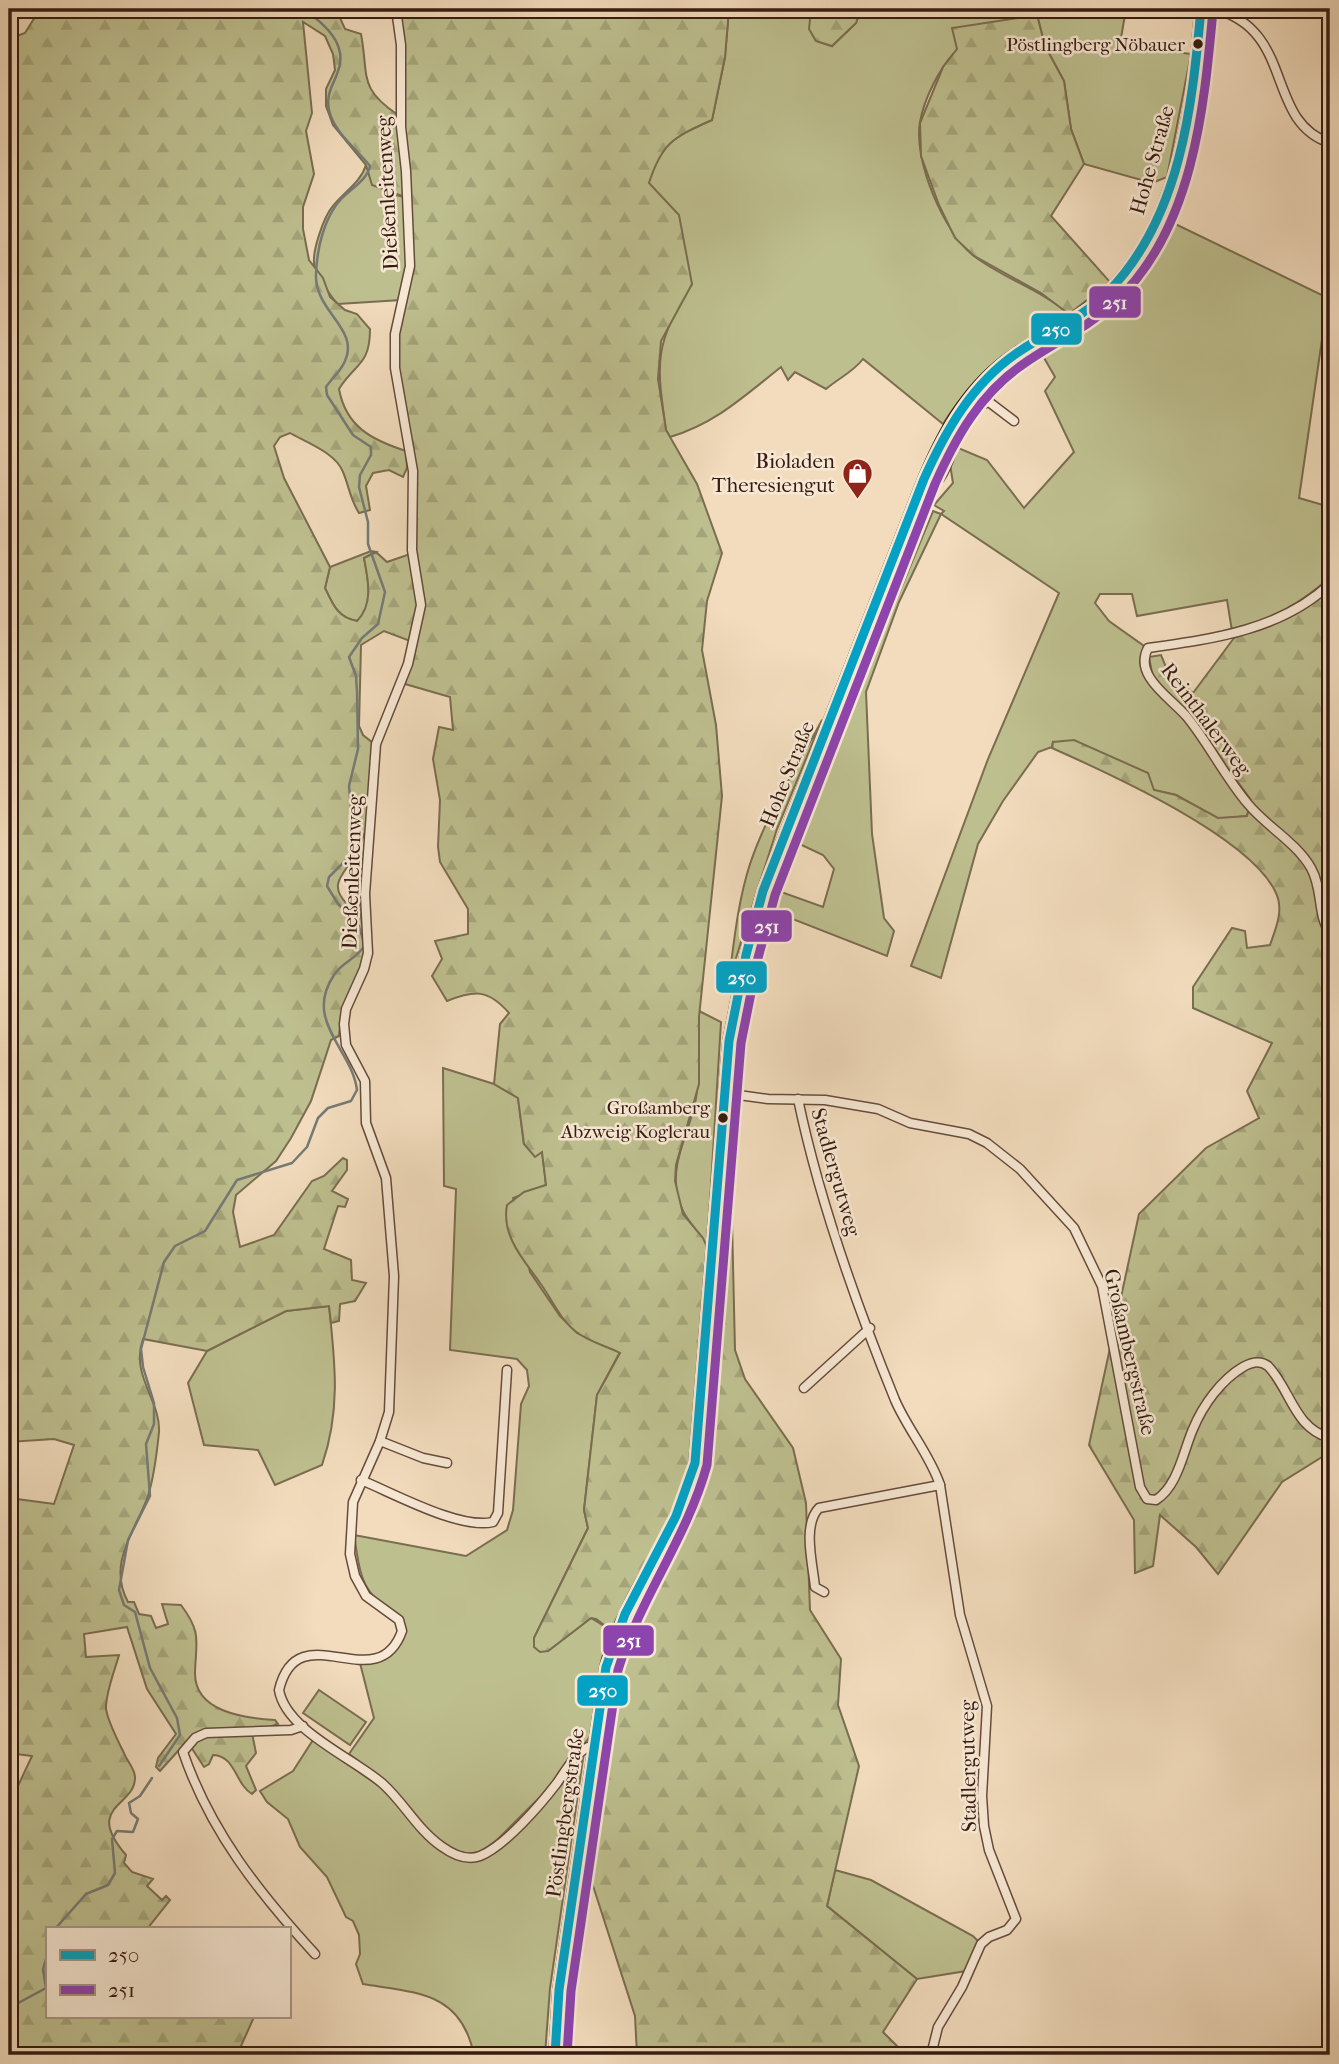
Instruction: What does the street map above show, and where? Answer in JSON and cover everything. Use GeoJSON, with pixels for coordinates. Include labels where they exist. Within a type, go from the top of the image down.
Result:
{"type":"FeatureCollection","features":[{"type":"Feature","properties":{"kind":"main road","name":"Hohe Straße"},"geometry":{"type":"LineString","coordinates":[[724,1093],[737,996],[766,881],[924,479],[953,418],[982,381],[1015,354],[1094,304],[1120,278],[1142,248],[1163,203],[1182,140],[1194,80],[1201,9]]}},
{"type":"Feature","properties":{"kind":"main road","name":"Pöstlingbergstraße"},"geometry":{"type":"LineString","coordinates":[[555,2055],[561,1979],[606,1667],[615,1636],[678,1517],[695,1463],[724,1093]]}},
{"type":"Feature","properties":{"kind":"street","name":"Dießenleitenweg"},"geometry":{"type":"LineString","coordinates":[[396,9],[401,45],[401,127],[406,171],[410,266],[395,334],[395,368],[413,471],[412,550],[421,605],[405,672],[376,744],[365,894],[368,953],[365,970],[345,1012],[344,1024],[346,1045],[365,1084],[366,1123],[386,1178],[394,1276],[390,1401],[380,1441],[361,1480],[351,1515],[352,1566],[368,1599],[399,1620],[402,1631],[390,1649],[371,1659],[353,1661],[307,1654],[293,1660],[279,1689],[284,1703],[303,1726],[385,1785],[440,1846],[465,1857],[480,1856],[499,1843],[544,1799],[579,1754],[588,1747],[594,1748]]}},
{"type":"Feature","properties":{"kind":"street"},"geometry":{"type":"LineString","coordinates":[[1214,9],[1242,19],[1259,34],[1298,121],[1312,135],[1330,143]]}},
{"type":"Feature","properties":{"kind":"street"},"geometry":{"type":"LineString","coordinates":[[924,479],[931,481],[940,478],[960,428],[982,403],[989,402],[1014,421]]}},
{"type":"Feature","properties":{"kind":"street","name":"Reinthalerweg"},"geometry":{"type":"LineString","coordinates":[[1330,584],[1310,601],[1277,619],[1230,634],[1148,648],[1144,660],[1151,680],[1186,716],[1247,803],[1304,857],[1320,886],[1323,922],[1330,933]]}},
{"type":"Feature","properties":{"kind":"street","name":"Großambergstraße"},"geometry":{"type":"LineString","coordinates":[[724,1093],[825,1100],[878,1109],[910,1123],[951,1128],[978,1138],[1020,1169],[1062,1213],[1081,1239],[1102,1286],[1140,1487],[1147,1499],[1156,1500],[1169,1487],[1206,1405],[1232,1375],[1249,1364],[1259,1362],[1268,1366],[1304,1422],[1315,1433],[1330,1438]]}},
{"type":"Feature","properties":{"kind":"street","name":"Stadlergutweg"},"geometry":{"type":"LineString","coordinates":[[797,1099],[825,1209],[897,1404],[940,1485],[960,1615],[987,1706],[982,1796],[984,1826],[989,1850],[1016,1919],[1007,1930],[981,1944],[962,1987],[937,2028],[931,2055]]}},
{"type":"Feature","properties":{"kind":"street"},"geometry":{"type":"LineString","coordinates":[[804,1388],[870,1328]]}},
{"type":"Feature","properties":{"kind":"street"},"geometry":{"type":"LineString","coordinates":[[361,1480],[449,1516],[481,1523],[494,1522],[498,1513],[507,1370]]}},
{"type":"Feature","properties":{"kind":"street"},"geometry":{"type":"LineString","coordinates":[[380,1441],[423,1458],[447,1463]]}},
{"type":"Feature","properties":{"kind":"street"},"geometry":{"type":"LineString","coordinates":[[824,1592],[815,1587],[811,1550],[812,1519],[819,1508],[873,1495],[940,1485]]}},
{"type":"Feature","properties":{"kind":"street"},"geometry":{"type":"LineString","coordinates":[[303,1726],[291,1730],[206,1733],[195,1738],[183,1752],[205,1808],[225,1842],[269,1904],[315,1954]]}},
{"type":"Feature","properties":{"kind":"green space"},"geometry":{"type":"Polygon","coordinates":[[[40,9],[336,9],[345,29],[361,34],[371,89],[385,106],[398,115],[405,197],[372,185],[366,165],[333,125],[326,106],[326,89],[335,70],[333,54],[325,36],[303,22],[312,113],[306,131],[314,174],[303,207],[303,229],[309,260],[323,278],[330,297],[345,310],[357,314],[370,329],[364,357],[339,389],[342,402],[362,430],[382,442],[406,451],[407,468],[403,477],[389,470],[373,473],[366,486],[370,510],[359,513],[343,472],[334,459],[290,433],[280,437],[274,446],[284,478],[330,567],[325,588],[337,610],[345,617],[357,621],[362,614],[368,599],[364,558],[376,552],[387,562],[410,554],[418,604],[410,641],[384,631],[361,645],[359,726],[363,735],[373,743],[368,821],[361,843],[338,882],[339,892],[347,904],[353,899],[358,901],[365,945],[360,972],[343,1013],[339,1036],[331,1040],[311,1101],[276,1161],[236,1195],[233,1212],[240,1247],[274,1235],[312,1181],[324,1176],[343,1158],[347,1160],[347,1170],[332,1191],[348,1199],[345,1207],[338,1206],[324,1249],[351,1260],[352,1280],[366,1283],[355,1301],[340,1304],[339,1321],[331,1323],[329,1306],[286,1311],[207,1351],[143,1339],[140,1364],[156,1409],[159,1432],[148,1496],[125,1548],[120,1574],[122,1588],[128,1602],[134,1602],[139,1614],[151,1616],[156,1628],[168,1624],[162,1604],[181,1605],[195,1630],[197,1685],[203,1696],[212,1704],[236,1714],[275,1720],[278,1724],[252,1733],[256,1753],[246,1766],[256,1790],[252,1794],[226,1760],[213,1755],[209,1764],[204,1767],[187,1741],[160,1771],[156,1767],[158,1758],[176,1734],[147,1689],[127,1627],[84,1634],[86,1657],[119,1655],[106,1708],[135,1777],[128,1795],[110,1816],[109,1826],[114,1839],[126,1855],[124,1863],[132,1872],[153,1879],[147,1886],[162,1900],[166,1896],[170,1900],[149,1927],[46,1927],[46,2018],[254,2018],[237,2055],[9,2055],[9,1805],[32,1756],[9,1753],[9,1498],[54,1504],[74,1445],[54,1439],[9,1442],[9,39],[25,33],[40,9]]]}},
{"type":"Feature","properties":{"kind":"green space"},"geometry":{"type":"Polygon","coordinates":[[[398,9],[729,9],[725,57],[712,120],[671,142],[659,158],[649,183],[679,215],[692,284],[661,341],[658,379],[666,430],[697,484],[722,553],[707,601],[702,650],[716,725],[722,796],[699,1017],[699,1084],[676,1165],[675,1181],[683,1214],[703,1238],[711,1256],[715,1256],[720,1251],[724,1179],[727,1175],[731,1178],[735,1350],[745,1379],[793,1448],[806,1503],[810,1610],[841,1659],[838,1705],[859,1766],[827,1906],[917,1979],[883,2032],[906,2055],[637,2055],[635,2016],[586,1864],[614,1670],[623,1639],[591,1618],[548,1651],[540,1652],[534,1647],[534,1638],[588,1528],[584,1510],[597,1395],[620,1353],[585,1338],[569,1326],[515,1247],[507,1227],[507,1205],[524,1192],[546,1185],[542,1152],[535,1157],[524,1144],[518,1098],[494,1084],[500,1024],[509,1013],[494,999],[481,994],[447,1001],[432,976],[442,959],[435,941],[468,934],[468,909],[440,862],[438,847],[440,800],[433,759],[439,727],[453,730],[450,697],[405,684],[424,605],[416,553],[417,482],[398,369],[398,335],[412,266],[398,9]]]}},
{"type":"Feature","properties":{"kind":"green space"},"geometry":{"type":"Polygon","coordinates":[[[729,9],[766,9],[767,15],[770,9],[811,9],[810,29],[816,41],[832,46],[856,23],[861,9],[1037,9],[1038,14],[1070,9],[1126,9],[1120,44],[1191,54],[1167,177],[1152,183],[1084,164],[1071,129],[1064,81],[1045,46],[1037,15],[970,42],[955,52],[943,67],[922,113],[919,138],[921,156],[933,195],[952,231],[974,256],[1069,314],[1016,349],[984,375],[955,406],[943,424],[863,359],[826,389],[795,372],[788,380],[781,367],[715,417],[670,437],[666,430],[660,387],[661,354],[670,323],[692,284],[659,196],[648,183],[659,158],[671,142],[712,120],[725,57],[729,9]]]}},
{"type":"Feature","properties":{"kind":"green space"},"geometry":{"type":"Polygon","coordinates":[[[811,9],[861,9],[856,23],[832,46],[816,41],[809,29],[811,9]]]}},
{"type":"Feature","properties":{"kind":"green space"},"geometry":{"type":"Polygon","coordinates":[[[1037,15],[1045,46],[1064,81],[1071,129],[1084,164],[1051,216],[1110,282],[1069,314],[1041,293],[974,256],[955,238],[939,205],[921,156],[920,123],[943,67],[957,49],[952,28],[1037,15]]]}},
{"type":"Feature","properties":{"kind":"green space"},"geometry":{"type":"Polygon","coordinates":[[[366,165],[386,193],[405,197],[408,265],[401,300],[338,304],[315,268],[314,254],[329,211],[356,182],[366,165]]]}},
{"type":"Feature","properties":{"kind":"green space"},"geometry":{"type":"Polygon","coordinates":[[[1167,220],[1328,298],[1299,498],[1330,507],[1330,577],[1284,610],[1232,631],[1227,600],[1137,616],[1132,594],[1100,594],[1095,603],[1109,621],[1144,646],[1140,662],[1144,674],[1184,718],[1249,808],[1247,816],[1218,819],[1176,795],[1154,790],[1053,742],[1052,747],[1038,752],[1003,801],[978,844],[941,978],[911,966],[988,759],[1059,593],[941,514],[944,511],[934,505],[953,483],[950,464],[956,447],[987,460],[1024,508],[1074,452],[1045,391],[1055,377],[1039,349],[1079,326],[1107,305],[1113,305],[1132,287],[1156,257],[1162,245],[1167,220]]]}},
{"type":"Feature","properties":{"kind":"green space"},"geometry":{"type":"Polygon","coordinates":[[[933,511],[941,514],[899,602],[866,692],[872,834],[884,918],[894,931],[887,956],[767,909],[773,889],[823,907],[834,869],[823,855],[791,840],[808,796],[855,700],[933,511]]]}},
{"type":"Feature","properties":{"kind":"green space"},"geometry":{"type":"Polygon","coordinates":[[[371,551],[376,552],[364,558],[368,599],[358,621],[337,610],[325,588],[330,567],[371,551]]]}},
{"type":"Feature","properties":{"kind":"green space"},"geometry":{"type":"Polygon","coordinates":[[[1330,588],[1330,1452],[1282,1482],[1218,1574],[1196,1547],[1160,1515],[1153,1566],[1135,1573],[1134,1520],[1089,1445],[1139,1214],[1206,1148],[1259,1118],[1247,1091],[1272,1043],[1193,1008],[1193,987],[1232,928],[1245,931],[1247,948],[1270,945],[1279,906],[1276,893],[1261,872],[1238,850],[1176,809],[1052,748],[1053,742],[1074,740],[1148,773],[1154,790],[1176,795],[1218,818],[1247,816],[1251,800],[1188,714],[1153,678],[1149,657],[1161,655],[1168,672],[1193,693],[1234,638],[1295,614],[1330,588]]]}},
{"type":"Feature","properties":{"kind":"green space"},"geometry":{"type":"Polygon","coordinates":[[[822,720],[777,829],[729,980],[739,907],[750,864],[774,808],[822,720]]]}},
{"type":"Feature","properties":{"kind":"green space"},"geometry":{"type":"Polygon","coordinates":[[[699,1011],[721,1022],[707,1250],[680,1205],[676,1185],[678,1160],[693,1111],[697,1087],[699,1011]]]}},
{"type":"Feature","properties":{"kind":"green space"},"geometry":{"type":"Polygon","coordinates":[[[443,1068],[494,1084],[518,1098],[524,1144],[542,1151],[546,1185],[513,1198],[530,1272],[560,1316],[577,1333],[620,1352],[597,1395],[584,1510],[588,1528],[534,1638],[548,1651],[591,1618],[612,1631],[602,1663],[590,1737],[540,1797],[497,1840],[479,1853],[466,1854],[450,1849],[434,1837],[376,1774],[349,1754],[374,1718],[360,1663],[395,1649],[401,1623],[378,1602],[366,1585],[359,1566],[354,1535],[466,1556],[507,1530],[513,1510],[521,1404],[529,1386],[527,1370],[517,1359],[450,1350],[456,1189],[444,1186],[443,1068]]]}},
{"type":"Feature","properties":{"kind":"green space"},"geometry":{"type":"Polygon","coordinates":[[[329,1306],[335,1386],[332,1425],[322,1465],[275,1485],[258,1450],[204,1445],[188,1383],[207,1351],[286,1311],[329,1306]]]}},
{"type":"Feature","properties":{"kind":"green space"},"geometry":{"type":"Polygon","coordinates":[[[319,1690],[366,1722],[350,1745],[303,1713],[319,1690]]]}},
{"type":"Feature","properties":{"kind":"green space"},"geometry":{"type":"Polygon","coordinates":[[[313,1740],[382,1788],[437,1848],[473,1861],[554,1793],[583,1759],[550,1988],[545,2055],[474,2055],[468,2034],[448,2007],[419,1994],[363,1984],[356,1964],[360,1954],[359,1935],[353,1921],[346,1917],[327,1877],[300,1847],[288,1819],[267,1802],[260,1791],[293,1771],[313,1740]]]}},
{"type":"Feature","properties":{"kind":"green space"},"geometry":{"type":"Polygon","coordinates":[[[835,1870],[871,1880],[973,1936],[978,1941],[966,1971],[917,1979],[827,1906],[835,1870]]]}},
{"type":"Feature","properties":{"kind":"waterway"},"geometry":{"type":"LineString","coordinates":[[159,1766],[180,1735],[177,1718],[150,1668],[135,1612],[124,1605],[119,1590],[128,1540],[150,1496],[146,1444],[154,1424],[154,1403],[143,1367],[141,1349],[164,1262],[175,1246],[205,1231],[237,1180],[292,1163],[307,1147],[318,1118],[328,1108],[351,1101],[357,1090],[347,1061],[326,1021],[324,1007],[326,991],[334,975],[365,945],[358,924],[338,904],[327,886],[329,877],[350,856],[354,843],[349,786],[358,749],[357,692],[356,676],[349,657],[362,638],[378,624],[385,592],[368,544],[368,522],[359,487],[360,475],[371,455],[371,447],[353,435],[327,395],[326,387],[343,365],[348,350],[342,329],[322,299],[316,274],[320,244],[330,214],[342,198],[362,180],[370,166],[340,133],[329,110],[329,95],[340,63],[337,44],[326,28],[303,9]]}},
{"type":"Feature","properties":{"kind":"waterway"},"geometry":{"type":"LineString","coordinates":[[57,1927],[86,1894],[108,1885],[115,1873],[112,1839],[117,1831],[133,1832],[138,1819],[131,1813],[129,1803],[140,1796],[152,1778]]}},
{"type":"Feature","properties":{"kind":"waterway"},"geometry":{"type":"LineString","coordinates":[[46,1959],[43,1969],[46,1988]]}},
{"type":"Feature","properties":{"kind":"waterway"},"geometry":{"type":"LineString","coordinates":[[9,2008],[46,1988]]}},
{"type":"Feature","properties":{"kind":"transit line","name":"250"},"geometry":{"type":"LineString","coordinates":[[555,2055],[559,1990],[606,1667],[625,1614],[676,1516],[695,1463],[729,1041],[746,955],[763,891],[924,479],[941,443],[962,409],[1001,365],[1028,345],[1088,309],[1109,291],[1133,261],[1152,229],[1179,159],[1193,84],[1201,9]]}},
{"type":"Feature","properties":{"kind":"transit line","name":"251"},"geometry":{"type":"LineString","coordinates":[[567,2055],[571,1991],[618,1670],[638,1618],[688,1518],[707,1465],[741,1043],[758,958],[775,895],[935,484],[961,433],[982,403],[1007,377],[1093,320],[1115,302],[1141,273],[1162,240],[1178,204],[1199,127],[1213,10]]}},
{"type":"Feature","properties":{"kind":"place","name":"Pöstlingberg Nöbauer"},"geometry":{"type":"Point","coordinates":[1198,44]}},
{"type":"Feature","properties":{"kind":"place","name":"Bioladen Theresiengut"},"geometry":{"type":"Point","coordinates":[858,500]}},
{"type":"Feature","properties":{"kind":"place","name":"Großamberg Abzweig Koglerau"},"geometry":{"type":"Point","coordinates":[723,1118]}}]}
